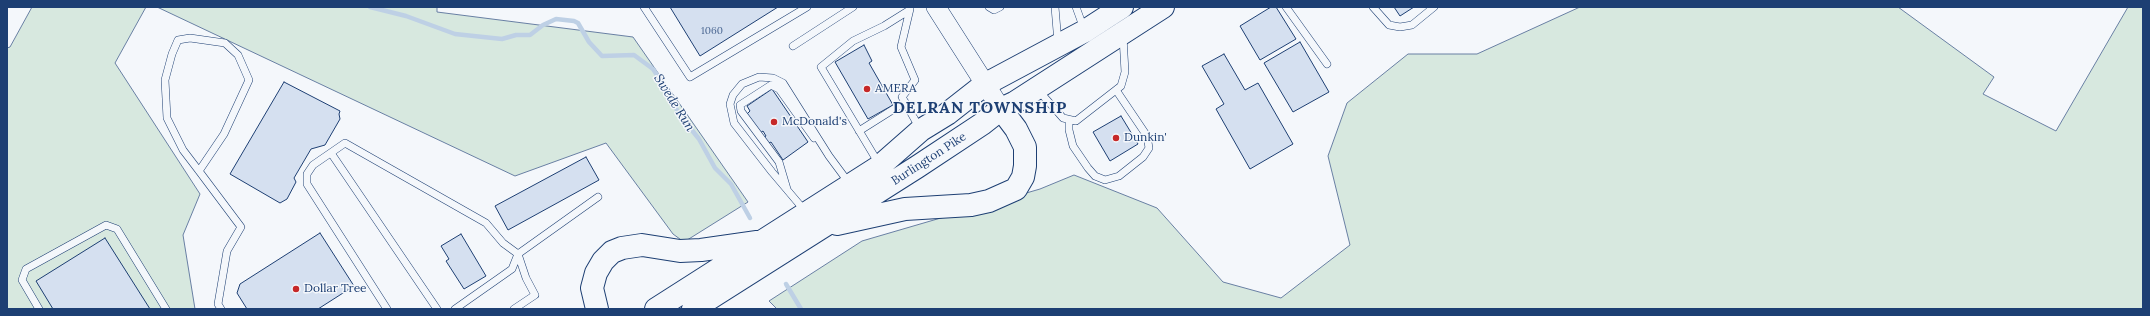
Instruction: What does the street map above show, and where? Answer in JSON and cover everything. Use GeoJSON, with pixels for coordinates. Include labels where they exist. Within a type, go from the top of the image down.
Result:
{"type":"FeatureCollection","features":[{"type":"Feature","properties":{"kind":"highway","name":"Burlington Pike"},"geometry":{"type":"LineString","coordinates":[[656,309],[766,240],[814,220],[850,185],[880,166],[921,130],[947,114],[984,85],[1085,31],[1122,7]]}},
{"type":"Feature","properties":{"kind":"highway","name":"Burlington Pike"},"geometry":{"type":"LineString","coordinates":[[693,309],[814,220],[982,124],[1001,109],[1036,89],[1163,7]]}},
{"type":"Feature","properties":{"kind":"highway"},"geometry":{"type":"LineString","coordinates":[[814,220],[905,209],[971,205],[989,201],[1016,189],[1023,177],[1025,166],[1025,147],[1016,129],[1001,109]]}},
{"type":"Feature","properties":{"kind":"highway"},"geometry":{"type":"LineString","coordinates":[[597,309],[592,288],[596,273],[603,261],[612,252],[622,248],[642,244],[680,251],[701,250],[766,240]]}},
{"type":"Feature","properties":{"kind":"street"},"geometry":{"type":"LineString","coordinates":[[936,7],[984,85],[1001,109]]}},
{"type":"Feature","properties":{"kind":"lane"},"geometry":{"type":"LineString","coordinates":[[644,7],[690,77],[807,7]]}},
{"type":"Feature","properties":{"kind":"lane"},"geometry":{"type":"LineString","coordinates":[[793,46],[853,7]]}},
{"type":"Feature","properties":{"kind":"lane"},"geometry":{"type":"LineString","coordinates":[[990,7],[994,10],[1000,7]]}},
{"type":"Feature","properties":{"kind":"lane"},"geometry":{"type":"LineString","coordinates":[[1055,7],[1058,45]]}},
{"type":"Feature","properties":{"kind":"lane"},"geometry":{"type":"LineString","coordinates":[[1076,7],[1085,31]]}},
{"type":"Feature","properties":{"kind":"lane"},"geometry":{"type":"LineString","coordinates":[[1286,7],[1327,64]]}},
{"type":"Feature","properties":{"kind":"lane"},"geometry":{"type":"LineString","coordinates":[[1373,7],[1389,25],[1400,27],[1412,25],[1434,7]]}},
{"type":"Feature","properties":{"kind":"lane"},"geometry":{"type":"LineString","coordinates":[[909,9],[901,47],[915,80],[902,97],[921,130]]}},
{"type":"Feature","properties":{"kind":"lane"},"geometry":{"type":"LineString","coordinates":[[880,166],[821,67],[853,42],[884,26],[909,9]]}},
{"type":"Feature","properties":{"kind":"lane"},"geometry":{"type":"LineString","coordinates":[[1036,89],[1063,118],[1076,121],[1119,88],[1125,72],[1122,33]]}},
{"type":"Feature","properties":{"kind":"lane"},"geometry":{"type":"LineString","coordinates":[[199,171],[224,134],[249,80],[238,55],[224,43],[190,38],[178,40],[172,54],[165,80],[167,118],[183,150],[241,227],[227,251],[218,304],[221,309]]}},
{"type":"Feature","properties":{"kind":"lane"},"geometry":{"type":"LineString","coordinates":[[814,220],[788,192],[734,123],[730,104],[733,95],[742,84],[759,77],[773,78],[783,83],[820,142],[850,185]]}},
{"type":"Feature","properties":{"kind":"lane"},"geometry":{"type":"LineString","coordinates":[[788,192],[779,162],[741,111],[740,104],[771,85],[779,89],[810,135],[820,142]]}},
{"type":"Feature","properties":{"kind":"lane"},"geometry":{"type":"LineString","coordinates":[[1069,120],[1068,130],[1073,146],[1095,176],[1105,180],[1119,176],[1144,157],[1149,148],[1147,136],[1119,88]]}},
{"type":"Feature","properties":{"kind":"lane"},"geometry":{"type":"LineString","coordinates":[[859,132],[905,102]]}},
{"type":"Feature","properties":{"kind":"lane"},"geometry":{"type":"LineString","coordinates":[[387,309],[307,184],[307,174],[314,165],[345,143],[486,224],[503,243],[518,254],[535,295],[514,309]]}},
{"type":"Feature","properties":{"kind":"lane"},"geometry":{"type":"LineString","coordinates":[[331,153],[437,309]]}},
{"type":"Feature","properties":{"kind":"lane"},"geometry":{"type":"LineString","coordinates":[[455,309],[512,269],[518,254],[598,197]]}},
{"type":"Feature","properties":{"kind":"lane"},"geometry":{"type":"LineString","coordinates":[[39,309],[22,280],[26,269],[106,225],[117,229],[166,309]]}},
{"type":"Feature","properties":{"kind":"shaded area"},"geometry":{"type":"Polygon","coordinates":[[[32,7],[146,7],[115,63],[200,194],[183,235],[195,309],[7,309],[7,48],[10,47],[32,7]]]}},
{"type":"Feature","properties":{"kind":"shaded area"},"geometry":{"type":"Polygon","coordinates":[[[157,7],[437,7],[437,12],[633,37],[748,202],[684,242],[673,234],[606,143],[515,176],[157,7]]]}},
{"type":"Feature","properties":{"kind":"shaded area"},"geometry":{"type":"Polygon","coordinates":[[[1580,7],[1898,7],[1994,77],[1983,94],[2056,131],[2128,7],[2143,7],[2143,309],[777,309],[769,301],[862,241],[1040,189],[1074,175],[1157,208],[1223,282],[1281,298],[1350,245],[1328,156],[1347,103],[1408,54],[1477,54],[1580,7]]]}},
{"type":"Feature","properties":{"kind":"building"},"geometry":{"type":"Polygon","coordinates":[[[670,7],[778,7],[700,56],[670,7]]]}},
{"type":"Feature","properties":{"kind":"building"},"geometry":{"type":"Polygon","coordinates":[[[1271,7],[1276,7],[1296,39],[1260,60],[1240,26],[1271,7]]]}},
{"type":"Feature","properties":{"kind":"building"},"geometry":{"type":"Polygon","coordinates":[[[1394,7],[1414,7],[1400,16],[1394,7]]]}},
{"type":"Feature","properties":{"kind":"building"},"geometry":{"type":"Polygon","coordinates":[[[1300,42],[1329,92],[1293,112],[1264,63],[1300,42]]]}},
{"type":"Feature","properties":{"kind":"building"},"geometry":{"type":"Polygon","coordinates":[[[864,45],[872,61],[869,63],[893,105],[868,119],[835,62],[864,45]]]}},
{"type":"Feature","properties":{"kind":"building"},"geometry":{"type":"Polygon","coordinates":[[[1224,54],[1245,90],[1258,83],[1293,144],[1250,169],[1216,109],[1224,104],[1202,66],[1224,54]]]}},
{"type":"Feature","properties":{"kind":"building"},"geometry":{"type":"Polygon","coordinates":[[[284,82],[340,111],[340,119],[325,145],[311,149],[294,178],[296,182],[287,199],[280,203],[230,174],[284,82]]]}},
{"type":"Feature","properties":{"kind":"building","name":"McDonald's"},"geometry":{"type":"Polygon","coordinates":[[[772,89],[808,142],[783,160],[771,142],[767,144],[763,138],[766,136],[763,131],[760,133],[747,114],[750,111],[747,106],[772,89]]]}},
{"type":"Feature","properties":{"kind":"building","name":"Dunkin'"},"geometry":{"type":"Polygon","coordinates":[[[1121,116],[1138,144],[1110,161],[1093,132],[1121,116]]]}},
{"type":"Feature","properties":{"kind":"building"},"geometry":{"type":"Polygon","coordinates":[[[586,157],[599,180],[508,230],[495,206],[586,157]]]}},
{"type":"Feature","properties":{"kind":"building"},"geometry":{"type":"Polygon","coordinates":[[[320,233],[354,286],[318,309],[247,309],[237,293],[240,284],[320,233]]]}},
{"type":"Feature","properties":{"kind":"building"},"geometry":{"type":"Polygon","coordinates":[[[461,234],[486,276],[464,289],[446,261],[449,259],[441,246],[461,234]]]}},
{"type":"Feature","properties":{"kind":"building"},"geometry":{"type":"Polygon","coordinates":[[[105,238],[150,309],[53,309],[36,281],[105,238]]]}},
{"type":"Feature","properties":{"kind":"waterway","name":"Swede Run"},"geometry":{"type":"LineString","coordinates":[[370,7],[406,16],[455,34],[502,39],[516,35],[530,35],[543,25],[556,19],[574,21],[578,23],[589,42],[602,56],[634,55],[653,69],[665,87],[679,114],[699,139],[715,168],[731,184],[750,218]]}},
{"type":"Feature","properties":{"kind":"waterway","name":"Swede Run"},"geometry":{"type":"LineString","coordinates":[[786,284],[801,309]]}},
{"type":"Feature","properties":{"kind":"place","name":"AMERA"},"geometry":{"type":"Point","coordinates":[867,89]}},
{"type":"Feature","properties":{"kind":"place","name":"McDonald's"},"geometry":{"type":"Point","coordinates":[774,122]}},
{"type":"Feature","properties":{"kind":"place","name":"Dunkin'"},"geometry":{"type":"Point","coordinates":[1116,138]}},
{"type":"Feature","properties":{"kind":"place","name":"Dollar Tree"},"geometry":{"type":"Point","coordinates":[296,289]}},
{"type":"Feature","properties":{"kind":"district","name":"DELRAN TOWNSHIP"},"geometry":{"type":"Point","coordinates":[980,108]}}]}
